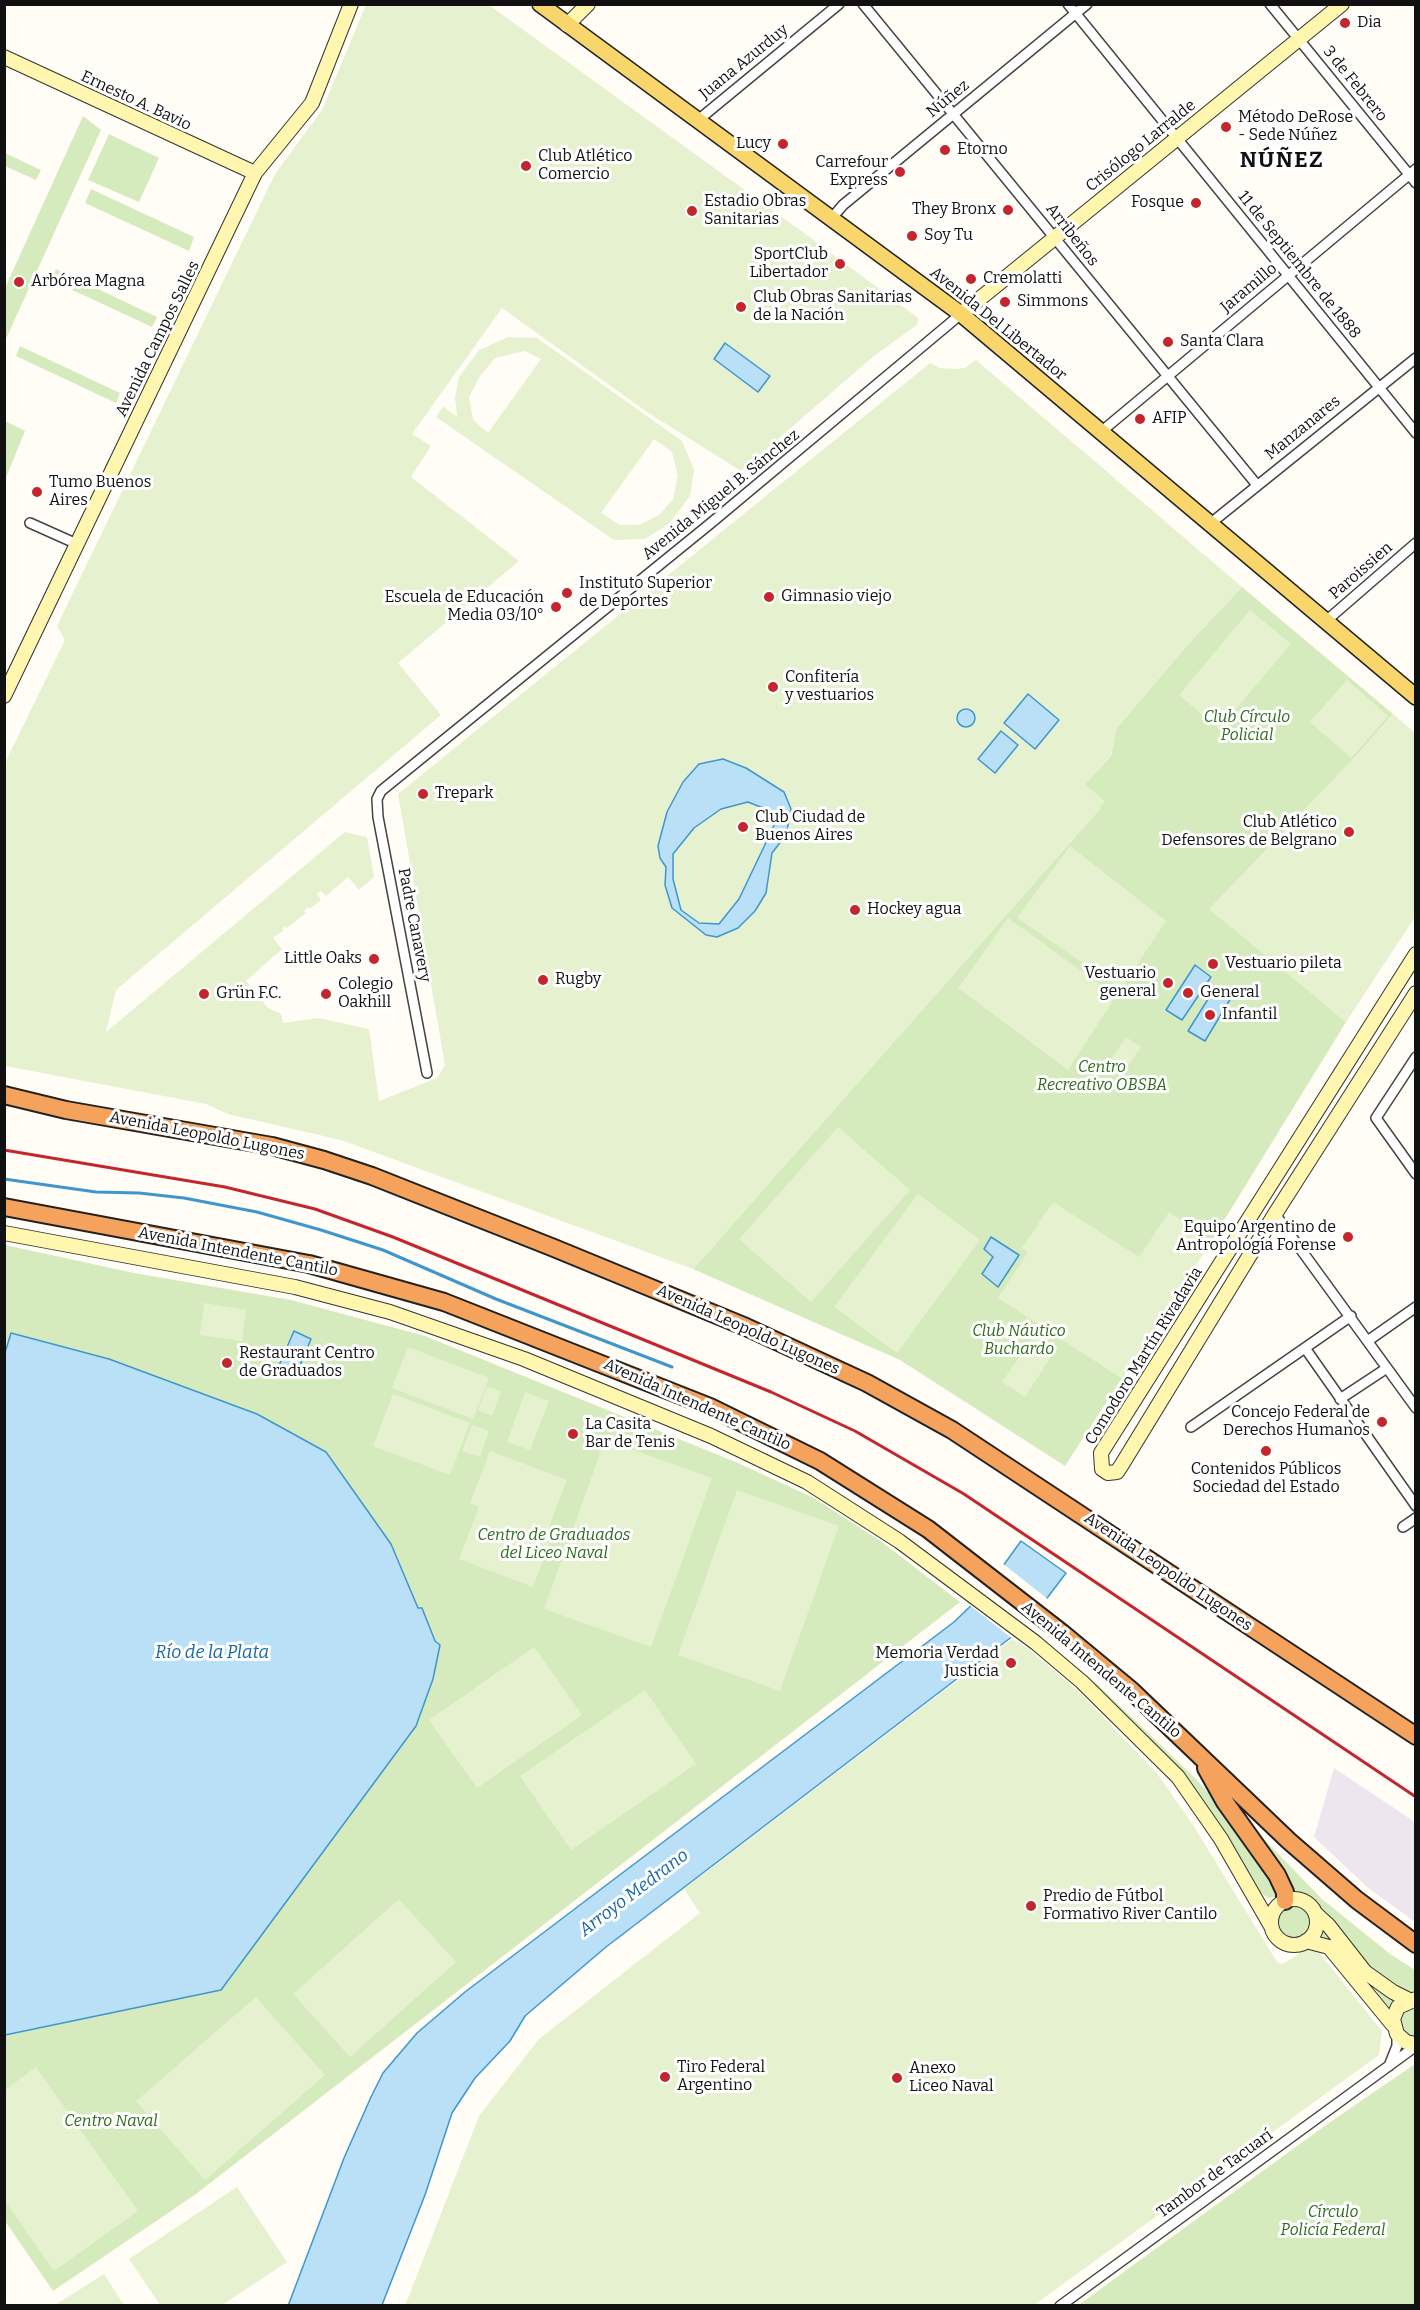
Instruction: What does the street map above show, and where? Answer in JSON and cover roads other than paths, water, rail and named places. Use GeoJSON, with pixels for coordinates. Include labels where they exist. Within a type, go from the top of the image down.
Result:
{"type":"FeatureCollection","features":[{"type":"Feature","properties":{"kind":"highway","name":"Avenida Leopoldo Lugones"},"geometry":{"type":"LineString","coordinates":[[4,1095],[66,1110],[242,1140],[324,1160],[372,1176],[554,1248],[746,1327],[867,1383],[952,1430],[1416,1737]]}},
{"type":"Feature","properties":{"kind":"highway","name":"Avenida Intendente Cantilo"},"geometry":{"type":"LineString","coordinates":[[4,1208],[309,1264],[407,1290],[481,1315],[769,1434],[871,1491],[1039,1615],[1132,1691],[1289,1840],[1358,1900],[1416,1944]]}},
{"type":"Feature","properties":{"kind":"highway"},"geometry":{"type":"LineString","coordinates":[[1197,1752],[1225,1802],[1277,1875],[1285,1892],[1282,1903]]}},
{"type":"Feature","properties":{"kind":"main road","name":"Avenida Del Libertador"},"geometry":{"type":"LineString","coordinates":[[540,4],[961,314],[1416,697]]}},
{"type":"Feature","properties":{"kind":"street","name":"Avenida Campos Salles"},"geometry":{"type":"LineString","coordinates":[[4,696],[255,173],[312,103],[351,4]]}},
{"type":"Feature","properties":{"kind":"street"},"geometry":{"type":"LineString","coordinates":[[567,25],[588,4]]}},
{"type":"Feature","properties":{"kind":"street","name":"Juana Azurduy"},"geometry":{"type":"LineString","coordinates":[[697,121],[839,4]]}},
{"type":"Feature","properties":{"kind":"street","name":"Arribeños"},"geometry":{"type":"LineString","coordinates":[[863,4],[1257,485]]}},
{"type":"Feature","properties":{"kind":"street","name":"11 de Septiembre de 1888"},"geometry":{"type":"LineString","coordinates":[[1068,4],[1416,433]]}},
{"type":"Feature","properties":{"kind":"street","name":"Núñez"},"geometry":{"type":"LineString","coordinates":[[831,219],[843,205],[1087,4]]}},
{"type":"Feature","properties":{"kind":"street","name":"3 de Febrero"},"geometry":{"type":"LineString","coordinates":[[1270,4],[1412,172],[1416,183]]}},
{"type":"Feature","properties":{"kind":"street","name":"Crisólogo Larralde"},"geometry":{"type":"LineString","coordinates":[[961,314],[1342,4]]}},
{"type":"Feature","properties":{"kind":"street","name":"Ernesto A. Bavio"},"geometry":{"type":"LineString","coordinates":[[4,57],[255,173]]}},
{"type":"Feature","properties":{"kind":"street","name":"Jaramillo"},"geometry":{"type":"LineString","coordinates":[[1102,431],[1412,172]]}},
{"type":"Feature","properties":{"kind":"street","name":"Avenida Miguel B. Sánchez"},"geometry":{"type":"LineString","coordinates":[[386,785],[711,523],[961,314]]}},
{"type":"Feature","properties":{"kind":"street","name":"Manzanares"},"geometry":{"type":"LineString","coordinates":[[1211,524],[1377,387],[1416,358]]}},
{"type":"Feature","properties":{"kind":"street"},"geometry":{"type":"LineString","coordinates":[[30,523],[77,544]]}},
{"type":"Feature","properties":{"kind":"street","name":"Paroissien"},"geometry":{"type":"LineString","coordinates":[[1326,621],[1416,543]]}},
{"type":"Feature","properties":{"kind":"street","name":"Padre Canavery"},"geometry":{"type":"LineString","coordinates":[[386,785],[377,799],[376,806],[428,1073]]}},
{"type":"Feature","properties":{"kind":"street","name":"Comodoro Martín Rivadavia"},"geometry":{"type":"LineString","coordinates":[[1416,954],[1101,1453],[1102,1469],[1108,1473],[1117,1472],[1121,1466],[1275,1214],[1416,993]]}},
{"type":"Feature","properties":{"kind":"street"},"geometry":{"type":"LineString","coordinates":[[1416,1057],[1376,1118],[1416,1174]]}},
{"type":"Feature","properties":{"kind":"street"},"geometry":{"type":"LineString","coordinates":[[1275,1214],[1414,1404]]}},
{"type":"Feature","properties":{"kind":"street"},"geometry":{"type":"LineString","coordinates":[[1242,1230],[1260,1239]]}},
{"type":"Feature","properties":{"kind":"street","name":"Avenida Intendente Cantilo"},"geometry":{"type":"LineString","coordinates":[[4,1233],[234,1275],[339,1298],[399,1315],[524,1359],[711,1436],[807,1482],[876,1525],[1022,1632],[1082,1682],[1178,1777],[1221,1839],[1271,1926]]}},
{"type":"Feature","properties":{"kind":"street"},"geometry":{"type":"LineString","coordinates":[[1369,1340],[1416,1307]]}},
{"type":"Feature","properties":{"kind":"street"},"geometry":{"type":"LineString","coordinates":[[1191,1427],[1351,1316]]}},
{"type":"Feature","properties":{"kind":"street"},"geometry":{"type":"LineString","coordinates":[[1305,1348],[1416,1506]]}},
{"type":"Feature","properties":{"kind":"street"},"geometry":{"type":"LineString","coordinates":[[1340,1399],[1387,1368]]}},
{"type":"Feature","properties":{"kind":"street"},"geometry":{"type":"LineString","coordinates":[[1404,1527],[1416,1518]]}},
{"type":"Feature","properties":{"kind":"street"},"geometry":{"type":"LineString","coordinates":[[1252,1891],[1265,1901],[1282,1903],[1303,1901],[1329,1926],[1365,1972],[1393,1992],[1412,2000]]}},
{"type":"Feature","properties":{"kind":"street"},"geometry":{"type":"LineString","coordinates":[[1282,1903],[1274,1910],[1271,1926],[1274,1934],[1288,1944],[1306,1941],[1329,1947],[1395,2030],[1406,2042],[1416,2045]]}},
{"type":"Feature","properties":{"kind":"street"},"geometry":{"type":"LineString","coordinates":[[1306,1941],[1314,1934],[1317,1924],[1316,1914]]}},
{"type":"Feature","properties":{"kind":"street"},"geometry":{"type":"LineString","coordinates":[[1388,2069],[1397,2046],[1395,2030],[1398,2007],[1412,2000]]}},
{"type":"Feature","properties":{"kind":"street","name":"Tambor de Tacuarí"},"geometry":{"type":"LineString","coordinates":[[1060,2306],[1388,2069],[1416,2045]]}},
{"type":"Feature","properties":{"kind":"water"},"geometry":{"type":"Polygon","coordinates":[[[725,343],[770,376],[758,392],[714,359],[725,343]]]}},
{"type":"Feature","properties":{"kind":"water"},"geometry":{"type":"Polygon","coordinates":[[[1028,694],[1059,720],[1035,749],[1004,723],[1028,694]]]}},
{"type":"Feature","properties":{"kind":"water"},"geometry":{"type":"Polygon","coordinates":[[[966,709],[972,712],[975,718],[972,724],[966,727],[960,724],[957,718],[960,712],[966,709]]]}},
{"type":"Feature","properties":{"kind":"water"},"geometry":{"type":"Polygon","coordinates":[[[1001,731],[1018,745],[995,773],[978,759],[1001,731]]]}},
{"type":"Feature","properties":{"kind":"water"},"geometry":{"type":"Polygon","coordinates":[[[723,759],[746,768],[784,792],[791,809],[786,835],[772,853],[766,893],[755,911],[738,928],[717,937],[706,935],[672,908],[665,885],[666,867],[660,858],[658,846],[667,812],[683,782],[699,764],[723,759]],[[748,802],[721,809],[694,828],[673,854],[673,879],[681,910],[699,923],[719,924],[739,899],[775,823],[768,810],[748,802]]]}},
{"type":"Feature","properties":{"kind":"water","name":"General"},"geometry":{"type":"Polygon","coordinates":[[[1195,965],[1211,977],[1182,1020],[1166,1010],[1195,965]]]}},
{"type":"Feature","properties":{"kind":"water","name":"Infantil"},"geometry":{"type":"Polygon","coordinates":[[[1215,988],[1231,998],[1205,1041],[1188,1031],[1215,988]]]}},
{"type":"Feature","properties":{"kind":"water"},"geometry":{"type":"Polygon","coordinates":[[[991,1237],[1019,1255],[998,1287],[982,1274],[993,1257],[984,1249],[991,1237]]]}},
{"type":"Feature","properties":{"kind":"water"},"geometry":{"type":"Polygon","coordinates":[[[294,1331],[311,1339],[296,1375],[278,1368],[294,1331]]]}},
{"type":"Feature","properties":{"kind":"water","name":"Río de la Plata"},"geometry":{"type":"Polygon","coordinates":[[[11,1333],[109,1359],[257,1414],[326,1452],[391,1544],[418,1608],[422,1608],[435,1641],[440,1645],[433,1679],[416,1726],[221,1990],[5,2035],[4,1356],[11,1333]]]}},
{"type":"Feature","properties":{"kind":"water","name":"Arroyo Medrano"},"geometry":{"type":"Polygon","coordinates":[[[1021,1541],[1066,1573],[1026,1626],[606,1947],[525,2016],[510,2041],[475,2078],[452,2113],[425,2195],[382,2305],[288,2306],[344,2158],[371,2097],[383,2073],[417,2033],[465,1992],[954,1622],[982,1595],[1021,1541]]]}},
{"type":"Feature","properties":{"kind":"waterway"},"geometry":{"type":"LineString","coordinates":[[4,1179],[96,1192],[139,1193],[184,1198],[257,1212],[321,1230],[383,1250],[496,1299],[672,1367]]}},
{"type":"Feature","properties":{"kind":"railway"},"geometry":{"type":"LineString","coordinates":[[4,1150],[225,1187],[315,1209],[393,1237],[771,1392],[855,1431],[964,1494],[1416,1797]]}},
{"type":"Feature","properties":{"kind":"place","name":"Dia"},"geometry":{"type":"Point","coordinates":[1345,23]}},
{"type":"Feature","properties":{"kind":"place","name":"Método DeRose - Sede Núñez"},"geometry":{"type":"Point","coordinates":[1226,127]}},
{"type":"Feature","properties":{"kind":"place","name":"Lucy"},"geometry":{"type":"Point","coordinates":[783,144]}},
{"type":"Feature","properties":{"kind":"place","name":"Etorno"},"geometry":{"type":"Point","coordinates":[945,150]}},
{"type":"Feature","properties":{"kind":"place","name":"Club Atlético Comercio"},"geometry":{"type":"Point","coordinates":[526,166]}},
{"type":"Feature","properties":{"kind":"place","name":"Carrefour Express"},"geometry":{"type":"Point","coordinates":[900,172]}},
{"type":"Feature","properties":{"kind":"place","name":"Fosque"},"geometry":{"type":"Point","coordinates":[1196,203]}},
{"type":"Feature","properties":{"kind":"place","name":"They Bronx"},"geometry":{"type":"Point","coordinates":[1008,210]}},
{"type":"Feature","properties":{"kind":"place","name":"Estadio Obras Sanitarias"},"geometry":{"type":"Point","coordinates":[692,211]}},
{"type":"Feature","properties":{"kind":"place","name":"Soy Tu"},"geometry":{"type":"Point","coordinates":[912,236]}},
{"type":"Feature","properties":{"kind":"place","name":"SportClub Libertador"},"geometry":{"type":"Point","coordinates":[840,264]}},
{"type":"Feature","properties":{"kind":"place","name":"Cremolatti"},"geometry":{"type":"Point","coordinates":[971,279]}},
{"type":"Feature","properties":{"kind":"place","name":"Arbórea Magna"},"geometry":{"type":"Point","coordinates":[19,282]}},
{"type":"Feature","properties":{"kind":"place","name":"Simmons"},"geometry":{"type":"Point","coordinates":[1005,302]}},
{"type":"Feature","properties":{"kind":"place","name":"Club Obras Sanitarias de la Nación"},"geometry":{"type":"Point","coordinates":[741,307]}},
{"type":"Feature","properties":{"kind":"place","name":"Santa Clara"},"geometry":{"type":"Point","coordinates":[1168,342]}},
{"type":"Feature","properties":{"kind":"place","name":"AFIP"},"geometry":{"type":"Point","coordinates":[1140,419]}},
{"type":"Feature","properties":{"kind":"place","name":"Tumo Buenos Aires"},"geometry":{"type":"Point","coordinates":[37,492]}},
{"type":"Feature","properties":{"kind":"place","name":"Instituto Superior de Deportes"},"geometry":{"type":"Point","coordinates":[567,593]}},
{"type":"Feature","properties":{"kind":"place","name":"Gimnasio viejo"},"geometry":{"type":"Point","coordinates":[769,597]}},
{"type":"Feature","properties":{"kind":"place","name":"Escuela de Educación Media 03/10°"},"geometry":{"type":"Point","coordinates":[556,607]}},
{"type":"Feature","properties":{"kind":"place","name":"Confitería y vestuarios"},"geometry":{"type":"Point","coordinates":[773,687]}},
{"type":"Feature","properties":{"kind":"place","name":"Trepark"},"geometry":{"type":"Point","coordinates":[423,794]}},
{"type":"Feature","properties":{"kind":"place","name":"Club Ciudad de Buenos Aires"},"geometry":{"type":"Point","coordinates":[743,827]}},
{"type":"Feature","properties":{"kind":"place","name":"Club Atlético Defensores de Belgrano"},"geometry":{"type":"Point","coordinates":[1349,832]}},
{"type":"Feature","properties":{"kind":"place","name":"Hockey agua"},"geometry":{"type":"Point","coordinates":[855,910]}},
{"type":"Feature","properties":{"kind":"place","name":"Little Oaks"},"geometry":{"type":"Point","coordinates":[374,959]}},
{"type":"Feature","properties":{"kind":"place","name":"Vestuario pileta"},"geometry":{"type":"Point","coordinates":[1213,964]}},
{"type":"Feature","properties":{"kind":"place","name":"Rugby"},"geometry":{"type":"Point","coordinates":[543,980]}},
{"type":"Feature","properties":{"kind":"place","name":"Vestuario general"},"geometry":{"type":"Point","coordinates":[1168,983]}},
{"type":"Feature","properties":{"kind":"place","name":"General"},"geometry":{"type":"Point","coordinates":[1188,993]}},
{"type":"Feature","properties":{"kind":"place","name":"Grün F.C."},"geometry":{"type":"Point","coordinates":[204,994]}},
{"type":"Feature","properties":{"kind":"place","name":"Colegio Oakhill"},"geometry":{"type":"Point","coordinates":[326,994]}},
{"type":"Feature","properties":{"kind":"place","name":"Infantil"},"geometry":{"type":"Point","coordinates":[1210,1015]}},
{"type":"Feature","properties":{"kind":"place","name":"Equipo Argentino de Antropología Forense"},"geometry":{"type":"Point","coordinates":[1348,1237]}},
{"type":"Feature","properties":{"kind":"place","name":"Restaurant Centro de Graduados"},"geometry":{"type":"Point","coordinates":[227,1363]}},
{"type":"Feature","properties":{"kind":"place","name":"Concejo Federal de Derechos Humanos"},"geometry":{"type":"Point","coordinates":[1382,1422]}},
{"type":"Feature","properties":{"kind":"place","name":"La Casita Bar de Tenis"},"geometry":{"type":"Point","coordinates":[573,1434]}},
{"type":"Feature","properties":{"kind":"place","name":"Contenidos Públicos Sociedad del Estado"},"geometry":{"type":"Point","coordinates":[1266,1451]}},
{"type":"Feature","properties":{"kind":"place","name":"Memoria Verdad Justicia"},"geometry":{"type":"Point","coordinates":[1011,1663]}},
{"type":"Feature","properties":{"kind":"place","name":"Predio de Fútbol Formativo River Cantilo"},"geometry":{"type":"Point","coordinates":[1031,1906]}},
{"type":"Feature","properties":{"kind":"place","name":"Tiro Federal Argentino"},"geometry":{"type":"Point","coordinates":[665,2077]}},
{"type":"Feature","properties":{"kind":"place","name":"Anexo Liceo Naval"},"geometry":{"type":"Point","coordinates":[897,2078]}},
{"type":"Feature","properties":{"kind":"district","name":"NÚÑEZ"},"geometry":{"type":"Point","coordinates":[1282,161]}},
{"type":"Feature","properties":{"kind":"park label","name":"Club Círculo Policial"},"geometry":{"type":"Point","coordinates":[1247,727]}},
{"type":"Feature","properties":{"kind":"park label","name":"Centro Recreativo OBSBA"},"geometry":{"type":"Point","coordinates":[1102,1077]}},
{"type":"Feature","properties":{"kind":"park label","name":"Club Náutico Buchardo"},"geometry":{"type":"Point","coordinates":[1019,1341]}},
{"type":"Feature","properties":{"kind":"park label","name":"Centro de Graduados del Liceo Naval"},"geometry":{"type":"Point","coordinates":[554,1545]}},
{"type":"Feature","properties":{"kind":"park label","name":"Centro Naval"},"geometry":{"type":"Point","coordinates":[111,2122]}},
{"type":"Feature","properties":{"kind":"park label","name":"Círculo Policía Federal"},"geometry":{"type":"Point","coordinates":[1333,2222]}}]}
